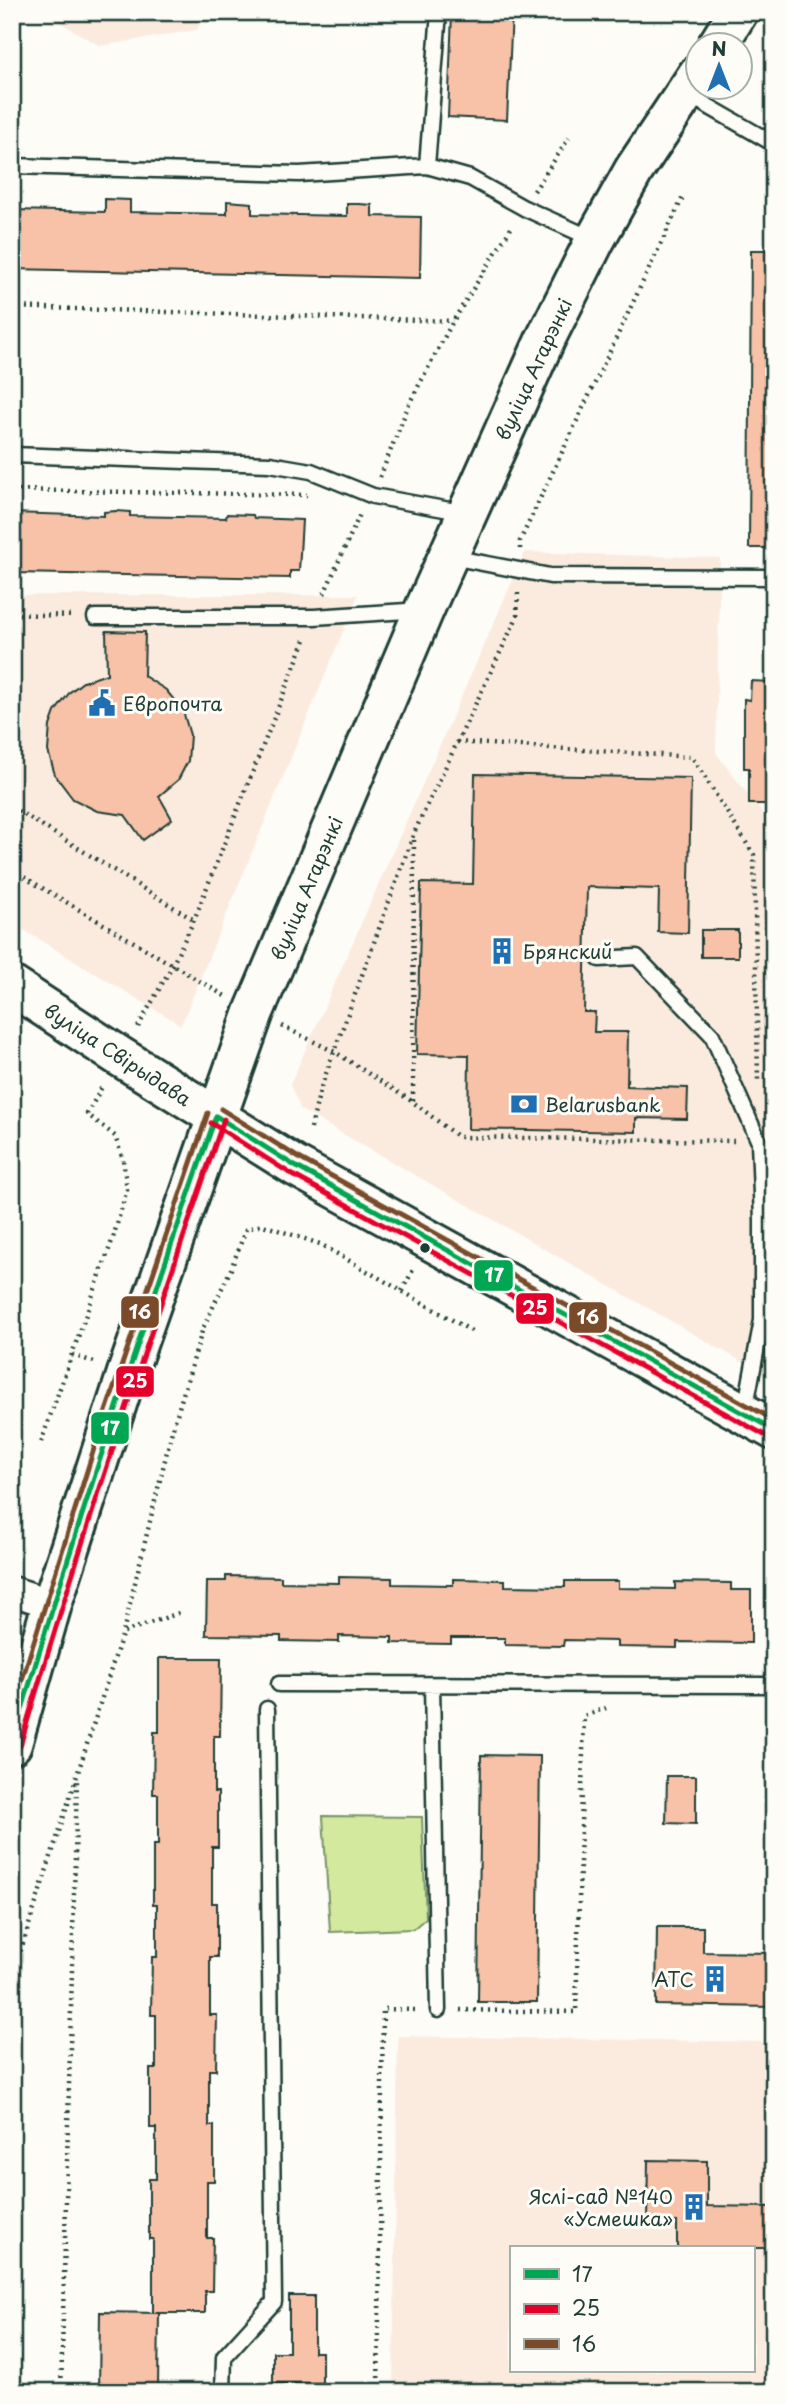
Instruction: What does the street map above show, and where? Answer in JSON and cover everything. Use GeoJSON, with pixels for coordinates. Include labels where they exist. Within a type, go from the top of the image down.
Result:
{"type":"FeatureCollection","features":[{"type":"Feature","properties":{"kind":"main road"},"geometry":{"type":"LineString","coordinates":[[726,32],[738,12]]}},
{"type":"Feature","properties":{"kind":"main road","name":"вуліца Агарэнкі"},"geometry":{"type":"LineString","coordinates":[[12,1744],[52,1604],[127,1373],[254,1013],[424,610],[545,340],[634,170],[684,95]]}},
{"type":"Feature","properties":{"kind":"main road","name":"вуліца Свірыдава"},"geometry":{"type":"LineString","coordinates":[[12,986],[119,1056],[317,1178],[759,1421]]}},
{"type":"Feature","properties":{"kind":"street"},"geometry":{"type":"LineString","coordinates":[[12,1591],[52,1604]]}},
{"type":"Feature","properties":{"kind":"lane"},"geometry":{"type":"LineString","coordinates":[[427,166],[439,12]]}},
{"type":"Feature","properties":{"kind":"lane"},"geometry":{"type":"LineString","coordinates":[[718,102],[774,144]]}},
{"type":"Feature","properties":{"kind":"lane"},"geometry":{"type":"LineString","coordinates":[[12,166],[299,174],[427,166],[470,178],[524,208],[595,240]]}},
{"type":"Feature","properties":{"kind":"lane"},"geometry":{"type":"LineString","coordinates":[[12,455],[270,464],[311,471],[373,496],[467,513]]}},
{"type":"Feature","properties":{"kind":"lane"},"geometry":{"type":"LineString","coordinates":[[448,556],[550,576],[774,577]]}},
{"type":"Feature","properties":{"kind":"lane"},"geometry":{"type":"LineString","coordinates":[[95,617],[314,617],[424,610]]}},
{"type":"Feature","properties":{"kind":"lane"},"geometry":{"type":"LineString","coordinates":[[599,959],[637,957],[712,1035],[759,1142],[768,1219],[759,1421]]}},
{"type":"Feature","properties":{"kind":"lane"},"geometry":{"type":"LineString","coordinates":[[279,1684],[774,1685]]}},
{"type":"Feature","properties":{"kind":"lane"},"geometry":{"type":"LineString","coordinates":[[432,1685],[438,2010]]}},
{"type":"Feature","properties":{"kind":"lane"},"geometry":{"type":"LineString","coordinates":[[223,2392],[224,2357],[274,2302],[267,1709]]}},
{"type":"Feature","properties":{"kind":"path"},"geometry":{"type":"LineString","coordinates":[[41,1443],[113,1238],[127,1189],[123,1160],[115,1136],[87,1114],[144,1018],[194,920],[314,617],[360,514],[373,496],[409,404],[453,321],[569,138]]}},
{"type":"Feature","properties":{"kind":"path"},"geometry":{"type":"LineString","coordinates":[[311,1128],[320,1090],[414,833],[517,617],[520,541],[684,195]]}},
{"type":"Feature","properties":{"kind":"path"},"geometry":{"type":"LineString","coordinates":[[12,307],[453,321]]}},
{"type":"Feature","properties":{"kind":"path"},"geometry":{"type":"LineString","coordinates":[[12,490],[318,495]]}},
{"type":"Feature","properties":{"kind":"path"},"geometry":{"type":"LineString","coordinates":[[12,614],[95,617]]}},
{"type":"Feature","properties":{"kind":"path"},"geometry":{"type":"LineString","coordinates":[[457,742],[692,757],[754,855],[758,1087]]}},
{"type":"Feature","properties":{"kind":"path"},"geometry":{"type":"LineString","coordinates":[[12,807],[194,920]]}},
{"type":"Feature","properties":{"kind":"path"},"geometry":{"type":"LineString","coordinates":[[413,1101],[414,833]]}},
{"type":"Feature","properties":{"kind":"path"},"geometry":{"type":"LineString","coordinates":[[13,872],[254,1013],[335,1052],[413,1101],[458,1137],[759,1142]]}},
{"type":"Feature","properties":{"kind":"path"},"geometry":{"type":"LineString","coordinates":[[12,1978],[123,1632],[172,1431],[203,1328],[246,1229],[262,1225],[320,1244],[475,1333]]}},
{"type":"Feature","properties":{"kind":"path"},"geometry":{"type":"LineString","coordinates":[[123,1632],[179,1613]]}},
{"type":"Feature","properties":{"kind":"path"},"geometry":{"type":"LineString","coordinates":[[378,2392],[383,2009],[576,2012],[584,1716],[609,1707]]}},
{"type":"Feature","properties":{"kind":"path"},"geometry":{"type":"LineString","coordinates":[[61,2392],[77,1772]]}},
{"type":"Feature","properties":{"kind":"shaded area"},"geometry":{"type":"Polygon","coordinates":[[[42,12],[208,12],[197,30],[100,46],[42,12]]]}},
{"type":"Feature","properties":{"kind":"shaded area"},"geometry":{"type":"Polygon","coordinates":[[[525,552],[720,558],[716,753],[774,828],[774,1380],[301,1110],[290,1085],[525,552]]]}},
{"type":"Feature","properties":{"kind":"shaded area"},"geometry":{"type":"Polygon","coordinates":[[[12,595],[358,595],[181,1025],[12,923],[12,595]]]}},
{"type":"Feature","properties":{"kind":"shaded area"},"geometry":{"type":"Polygon","coordinates":[[[398,2036],[774,2042],[774,2392],[393,2392],[398,2036]]]}},
{"type":"Feature","properties":{"kind":"green space"},"geometry":{"type":"Polygon","coordinates":[[[101,12],[181,12],[161,18],[131,20],[101,12]]]}},
{"type":"Feature","properties":{"kind":"green space"},"geometry":{"type":"Polygon","coordinates":[[[323,1816],[422,1817],[426,1918],[413,1929],[330,1932],[323,1816]]]}},
{"type":"Feature","properties":{"kind":"building"},"geometry":{"type":"Polygon","coordinates":[[[512,12],[507,120],[448,117],[452,13],[512,12]]]}},
{"type":"Feature","properties":{"kind":"building"},"geometry":{"type":"Polygon","coordinates":[[[105,199],[130,200],[130,212],[227,214],[227,201],[252,203],[252,214],[347,216],[347,204],[359,204],[372,205],[372,216],[421,217],[420,278],[12,269],[12,210],[105,212],[105,199]]]}},
{"type":"Feature","properties":{"kind":"building"},"geometry":{"type":"Polygon","coordinates":[[[751,250],[774,250],[774,548],[749,548],[751,250]]]}},
{"type":"Feature","properties":{"kind":"building"},"geometry":{"type":"Polygon","coordinates":[[[104,512],[130,512],[130,516],[226,518],[227,514],[302,520],[299,571],[290,571],[290,578],[12,573],[12,513],[104,516],[104,512]]]}},
{"type":"Feature","properties":{"kind":"building"},"geometry":{"type":"Polygon","coordinates":[[[106,631],[145,632],[144,676],[166,690],[183,711],[190,735],[188,761],[178,780],[159,796],[172,819],[143,840],[125,815],[97,811],[73,799],[55,775],[48,751],[50,726],[55,712],[70,692],[83,682],[107,674],[106,631]]]}},
{"type":"Feature","properties":{"kind":"building"},"geometry":{"type":"Polygon","coordinates":[[[751,681],[774,682],[774,804],[749,804],[749,768],[744,768],[744,699],[750,700],[751,681]]]}},
{"type":"Feature","properties":{"kind":"building","name":"Брянский"},"geometry":{"type":"Polygon","coordinates":[[[475,774],[691,778],[688,933],[658,932],[659,889],[587,887],[584,1012],[595,1012],[594,1032],[628,1032],[627,1086],[688,1088],[687,1119],[636,1118],[636,1132],[468,1129],[469,1055],[417,1054],[421,883],[473,884],[475,774]]]}},
{"type":"Feature","properties":{"kind":"building"},"geometry":{"type":"Polygon","coordinates":[[[701,930],[738,930],[738,957],[701,957],[701,930]]]}},
{"type":"Feature","properties":{"kind":"building"},"geometry":{"type":"Polygon","coordinates":[[[226,1576],[281,1577],[281,1582],[339,1583],[339,1577],[392,1578],[392,1584],[453,1585],[453,1579],[505,1580],[505,1586],[565,1587],[565,1581],[618,1581],[618,1588],[675,1589],[675,1582],[731,1583],[731,1590],[751,1590],[751,1643],[677,1642],[677,1648],[617,1647],[617,1641],[564,1640],[563,1646],[505,1645],[505,1638],[451,1638],[451,1644],[392,1643],[392,1637],[339,1636],[339,1642],[281,1641],[281,1636],[206,1635],[207,1581],[226,1581],[226,1576]]]}},
{"type":"Feature","properties":{"kind":"building"},"geometry":{"type":"Polygon","coordinates":[[[159,1658],[221,1658],[220,1736],[214,1736],[218,1847],[212,1847],[212,1903],[217,1903],[217,1957],[210,1957],[210,2015],[217,2015],[216,2070],[209,2070],[209,2126],[214,2126],[214,2181],[207,2181],[207,2238],[213,2238],[212,2291],[205,2291],[205,2313],[153,2313],[153,2239],[149,2239],[149,2179],[156,2179],[156,2128],[150,2128],[150,2069],[156,2069],[156,2015],[151,2015],[152,1957],[157,1957],[157,1904],[153,1904],[153,1845],[158,1845],[158,1794],[153,1794],[154,1732],[159,1732],[159,1658]]]}},
{"type":"Feature","properties":{"kind":"building"},"geometry":{"type":"Polygon","coordinates":[[[481,1755],[540,1756],[537,2002],[478,2002],[481,1755]]]}},
{"type":"Feature","properties":{"kind":"building"},"geometry":{"type":"Polygon","coordinates":[[[667,1776],[696,1776],[696,1824],[666,1823],[667,1776]]]}},
{"type":"Feature","properties":{"kind":"building","name":"АТС"},"geometry":{"type":"Polygon","coordinates":[[[657,1927],[703,1927],[703,1952],[774,1953],[774,2007],[656,2005],[657,1927]]]}},
{"type":"Feature","properties":{"kind":"building","name":"Яслі-сад №140 «Усмешка»"},"geometry":{"type":"Polygon","coordinates":[[[648,2160],[707,2161],[707,2206],[774,2207],[774,2248],[677,2246],[677,2222],[647,2222],[648,2160]]]}},
{"type":"Feature","properties":{"kind":"building"},"geometry":{"type":"Polygon","coordinates":[[[289,2296],[314,2296],[314,2352],[322,2352],[322,2383],[273,2383],[273,2352],[289,2352],[289,2296]]]}},
{"type":"Feature","properties":{"kind":"building"},"geometry":{"type":"Polygon","coordinates":[[[100,2312],[159,2313],[158,2387],[151,2387],[151,2392],[99,2392],[100,2312]]]}},
{"type":"Feature","properties":{"kind":"transit line","name":"16"},"geometry":{"type":"LineString","coordinates":[[221,1109],[299,1158],[774,1420]]}},
{"type":"Feature","properties":{"kind":"transit line","name":"16"},"geometry":{"type":"LineString","coordinates":[[12,1712],[101,1426],[208,1113]]}},
{"type":"Feature","properties":{"kind":"transit line","name":"17"},"geometry":{"type":"LineString","coordinates":[[216,1116],[295,1166],[774,1430]]}},
{"type":"Feature","properties":{"kind":"transit line","name":"17"},"geometry":{"type":"LineString","coordinates":[[12,1743],[110,1428],[216,1116]]}},
{"type":"Feature","properties":{"kind":"transit line","name":"25"},"geometry":{"type":"LineString","coordinates":[[20,1746],[118,1431],[224,1119]]}},
{"type":"Feature","properties":{"kind":"transit line","name":"25"},"geometry":{"type":"LineString","coordinates":[[211,1123],[291,1174],[770,1438]]}},
{"type":"Feature","properties":{"kind":"place","name":"Европочта"},"geometry":{"type":"Point","coordinates":[102,703]}},
{"type":"Feature","properties":{"kind":"place","name":"Брянский"},"geometry":{"type":"Point","coordinates":[502,951]}},
{"type":"Feature","properties":{"kind":"place","name":"Belarusbank"},"geometry":{"type":"Point","coordinates":[524,1104]}},
{"type":"Feature","properties":{"kind":"place","name":"АТС"},"geometry":{"type":"Point","coordinates":[715,1979]}},
{"type":"Feature","properties":{"kind":"place","name":"Яслі-сад №140 «Усмешка»"},"geometry":{"type":"Point","coordinates":[694,2207]}}]}
